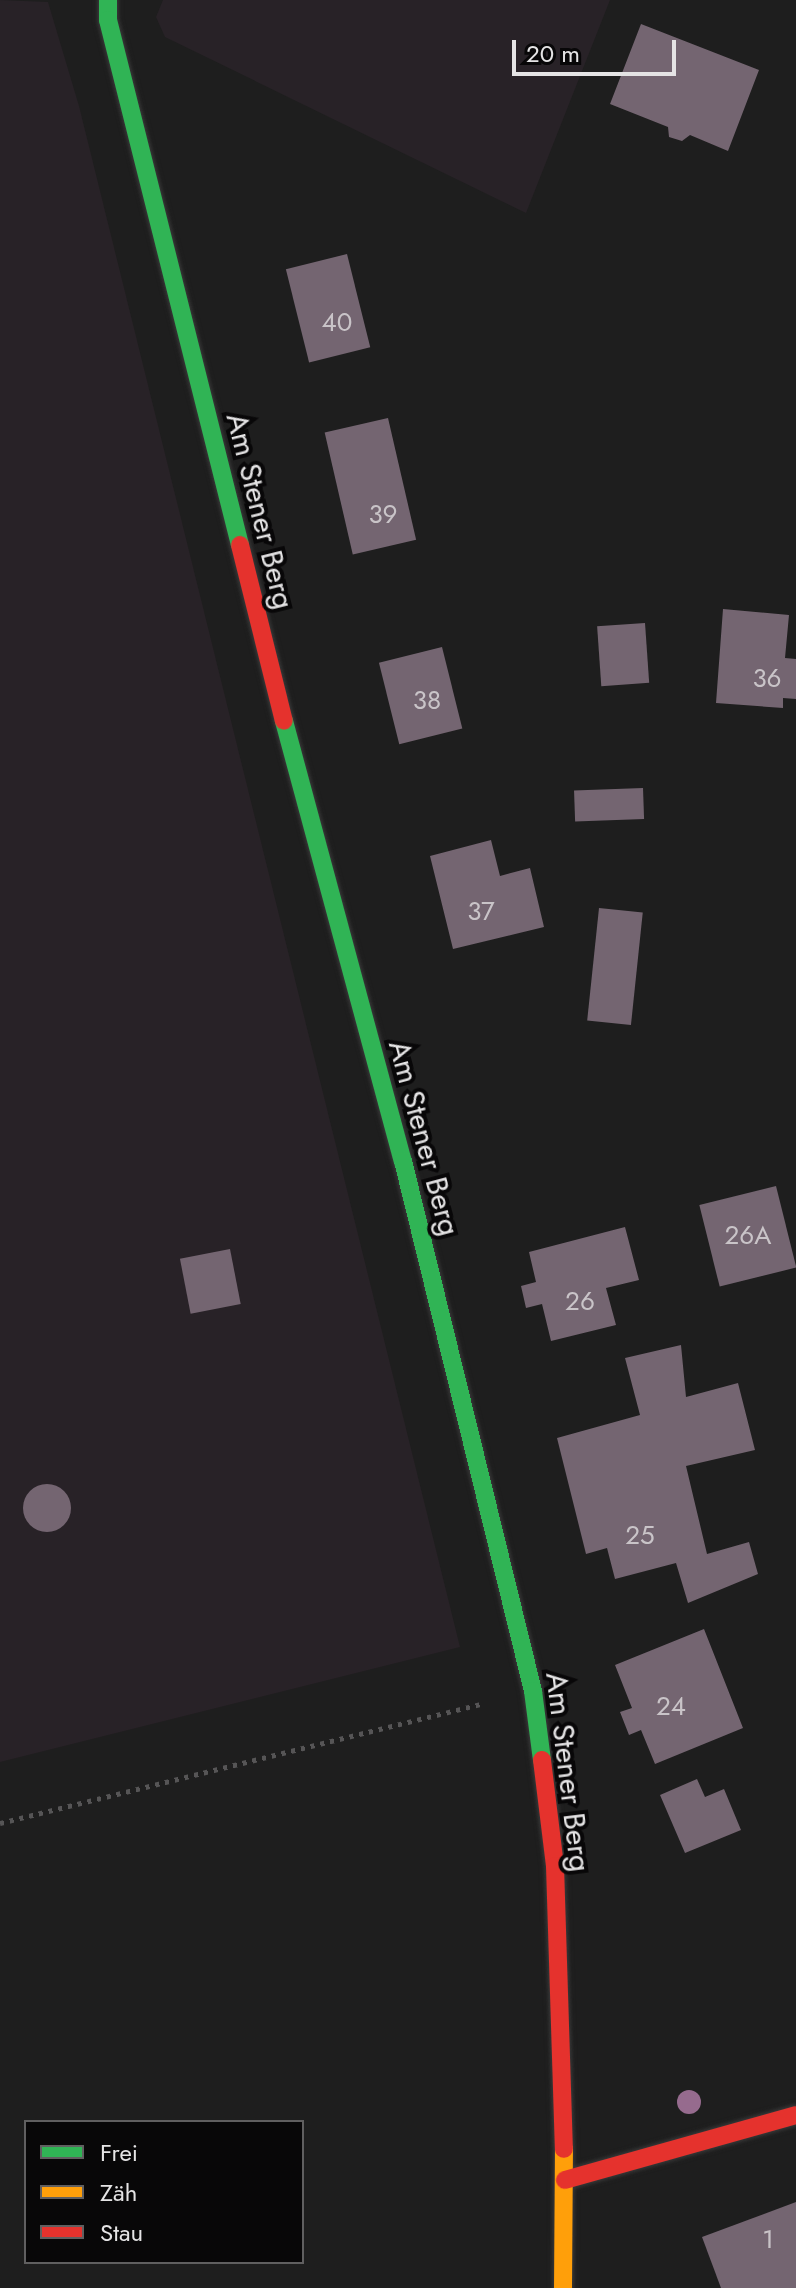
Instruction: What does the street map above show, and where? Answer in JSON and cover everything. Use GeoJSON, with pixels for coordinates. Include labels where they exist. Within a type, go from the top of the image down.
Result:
{"type":"FeatureCollection","features":[{"type":"Feature","properties":{"kind":"street","name":"Am Stener Berg"},"geometry":{"type":"LineString","coordinates":[[108,0],[108,20],[306,808],[410,1191],[533,1691],[555,1866],[565,2180],[563,2288]]}},
{"type":"Feature","properties":{"kind":"street"},"geometry":{"type":"LineString","coordinates":[[565,2180],[796,2115]]}},
{"type":"Feature","properties":{"kind":"path"},"geometry":{"type":"LineString","coordinates":[[0,1823],[533,1691]]}},
{"type":"Feature","properties":{"kind":"shaded area"},"geometry":{"type":"Polygon","coordinates":[[[0,0],[48,2],[79,106],[460,1647],[0,1762],[0,0]]]}},
{"type":"Feature","properties":{"kind":"shaded area"},"geometry":{"type":"Polygon","coordinates":[[[163,0],[610,0],[526,213],[165,37],[156,17],[163,0]]]}},
{"type":"Feature","properties":{"kind":"building"},"geometry":{"type":"Polygon","coordinates":[[[641,24],[759,70],[728,151],[690,135],[682,141],[669,137],[668,127],[610,104],[641,24]]]}},
{"type":"Feature","properties":{"kind":"building"},"geometry":{"type":"Polygon","coordinates":[[[347,254],[370,347],[309,362],[286,269],[347,254]]]}},
{"type":"Feature","properties":{"kind":"building"},"geometry":{"type":"Polygon","coordinates":[[[388,418],[416,540],[353,554],[325,433],[388,418]]]}},
{"type":"Feature","properties":{"kind":"building"},"geometry":{"type":"Polygon","coordinates":[[[723,609],[789,615],[785,658],[796,659],[796,699],[783,698],[783,708],[716,703],[723,609]]]}},
{"type":"Feature","properties":{"kind":"building"},"geometry":{"type":"Polygon","coordinates":[[[645,623],[649,683],[601,686],[597,626],[645,623]]]}},
{"type":"Feature","properties":{"kind":"building"},"geometry":{"type":"Polygon","coordinates":[[[442,647],[462,729],[399,744],[379,663],[442,647]]]}},
{"type":"Feature","properties":{"kind":"building"},"geometry":{"type":"Polygon","coordinates":[[[643,788],[644,819],[575,821],[574,790],[643,788]]]}},
{"type":"Feature","properties":{"kind":"building"},"geometry":{"type":"Polygon","coordinates":[[[491,840],[500,876],[530,868],[544,927],[453,949],[430,856],[491,840]]]}},
{"type":"Feature","properties":{"kind":"building"},"geometry":{"type":"Polygon","coordinates":[[[599,908],[643,913],[631,1025],[587,1020],[599,908]]]}},
{"type":"Feature","properties":{"kind":"building"},"geometry":{"type":"Polygon","coordinates":[[[776,1186],[796,1268],[720,1287],[699,1205],[776,1186]]]}},
{"type":"Feature","properties":{"kind":"building"},"geometry":{"type":"Polygon","coordinates":[[[625,1227],[639,1280],[606,1288],[616,1325],[551,1341],[542,1304],[526,1308],[521,1286],[536,1282],[529,1252],[625,1227]]]}},
{"type":"Feature","properties":{"kind":"building"},"geometry":{"type":"Polygon","coordinates":[[[230,1249],[241,1304],[191,1314],[180,1259],[230,1249]]]}},
{"type":"Feature","properties":{"kind":"building"},"geometry":{"type":"Polygon","coordinates":[[[681,1345],[686,1397],[738,1383],[755,1450],[686,1466],[707,1554],[749,1542],[758,1574],[688,1603],[676,1563],[615,1579],[607,1548],[586,1554],[557,1438],[640,1415],[625,1358],[681,1345]]]}},
{"type":"Feature","properties":{"kind":"building"},"geometry":{"type":"Polygon","coordinates":[[[47,1484],[64,1491],[71,1508],[64,1525],[47,1532],[30,1525],[23,1508],[30,1491],[47,1484]]]}},
{"type":"Feature","properties":{"kind":"building"},"geometry":{"type":"Polygon","coordinates":[[[704,1629],[743,1728],[655,1764],[641,1730],[629,1735],[620,1712],[632,1708],[615,1665],[704,1629]]]}},
{"type":"Feature","properties":{"kind":"building"},"geometry":{"type":"Polygon","coordinates":[[[697,1779],[705,1797],[724,1789],[741,1830],[685,1853],[660,1795],[697,1779]]]}},
{"type":"Feature","properties":{"kind":"building"},"geometry":{"type":"Polygon","coordinates":[[[796,2202],[796,2288],[721,2288],[702,2237],[796,2202]]]}},
{"type":"Feature","properties":{"kind":"traffic: fast"},"geometry":{"type":"LineString","coordinates":[[108,0],[108,20],[240,545]]}},
{"type":"Feature","properties":{"kind":"traffic: fast"},"geometry":{"type":"LineString","coordinates":[[284,721],[403,1161],[533,1691],[542,1760]]}},
{"type":"Feature","properties":{"kind":"traffic: slow"},"geometry":{"type":"LineString","coordinates":[[563,2288],[564,2149]]}},
{"type":"Feature","properties":{"kind":"traffic: jam"},"geometry":{"type":"LineString","coordinates":[[240,545],[284,721]]}},
{"type":"Feature","properties":{"kind":"traffic: jam"},"geometry":{"type":"LineString","coordinates":[[542,1760],[555,1866],[564,2149]]}},
{"type":"Feature","properties":{"kind":"traffic: jam"},"geometry":{"type":"LineString","coordinates":[[565,2180],[796,2115]]}}]}
